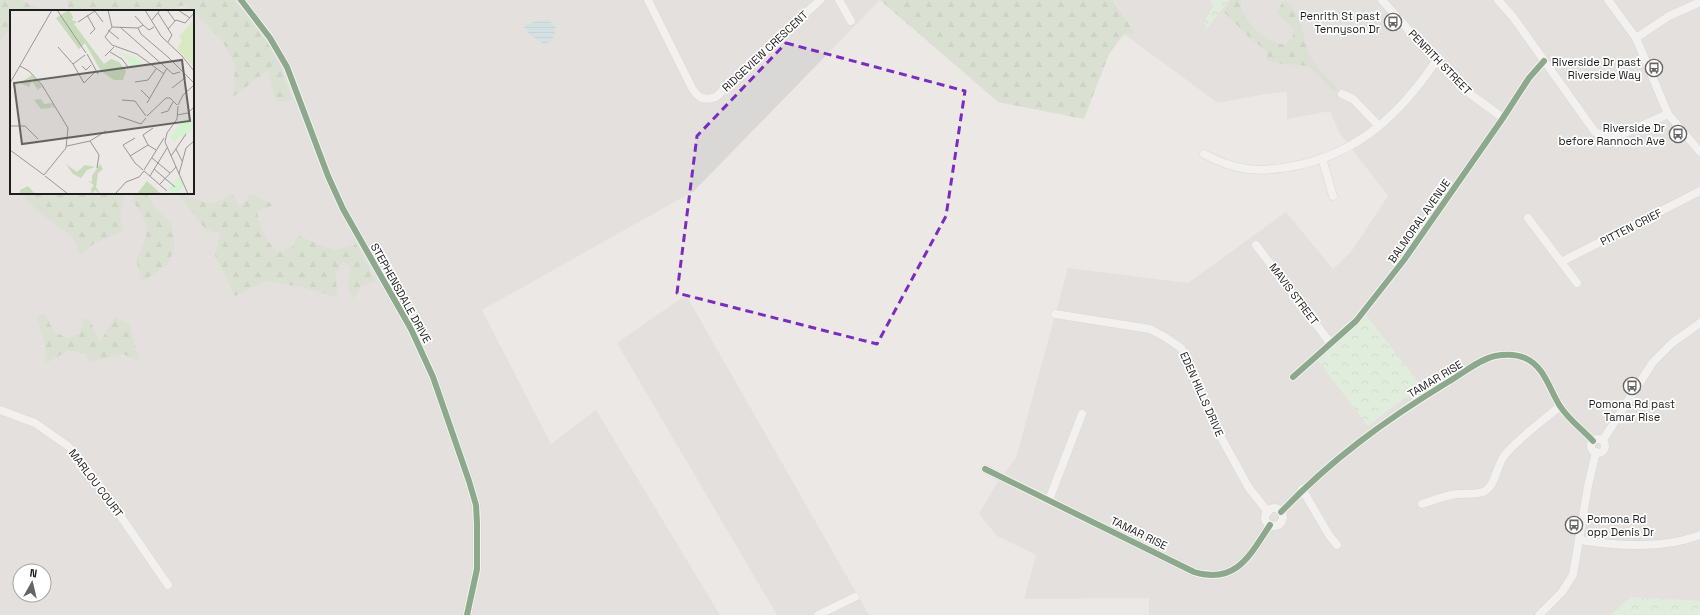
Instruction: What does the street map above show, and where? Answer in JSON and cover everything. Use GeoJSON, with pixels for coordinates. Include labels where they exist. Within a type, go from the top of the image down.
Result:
{"type":"FeatureCollection","features":[{"type":"Feature","properties":{"kind":"street","name":"STEPHENSDALE DRIVE"},"geometry":{"type":"LineString","coordinates":[[241,0],[270,38],[287,67],[342,210],[411,329],[433,377],[476,505],[478,531],[477,569],[467,615]]}},
{"type":"Feature","properties":{"kind":"street","name":"RIDGEVIEW CRESCENT"},"geometry":{"type":"LineString","coordinates":[[648,0],[696,95],[709,100],[716,97],[820,0]]}},
{"type":"Feature","properties":{"kind":"street"},"geometry":{"type":"LineString","coordinates":[[839,0],[851,21]]}},
{"type":"Feature","properties":{"kind":"street","name":"PENRITH STREET"},"geometry":{"type":"LineString","coordinates":[[1382,0],[1436,61],[1465,90],[1503,118]]}},
{"type":"Feature","properties":{"kind":"street"},"geometry":{"type":"LineString","coordinates":[[1498,0],[1513,17],[1590,128],[1611,139],[1668,114]]}},
{"type":"Feature","properties":{"kind":"street"},"geometry":{"type":"LineString","coordinates":[[1608,0],[1636,38],[1668,114],[1700,152]]}},
{"type":"Feature","properties":{"kind":"street"},"geometry":{"type":"LineString","coordinates":[[1636,38],[1669,16],[1700,2]]}},
{"type":"Feature","properties":{"kind":"street"},"geometry":{"type":"LineString","coordinates":[[1204,154],[1218,162],[1238,169],[1257,171],[1280,169],[1307,164],[1338,153],[1358,143],[1379,126],[1419,86],[1436,61]]}},
{"type":"Feature","properties":{"kind":"street","name":"BALMORAL AVENUE"},"geometry":{"type":"LineString","coordinates":[[1293,377],[1356,321],[1404,260],[1503,118],[1529,78],[1544,61]]}},
{"type":"Feature","properties":{"kind":"street"},"geometry":{"type":"LineString","coordinates":[[1342,94],[1353,99],[1379,126]]}},
{"type":"Feature","properties":{"kind":"street"},"geometry":{"type":"LineString","coordinates":[[1322,158],[1333,196]]}},
{"type":"Feature","properties":{"kind":"street","name":"PITTEN CRIEF"},"geometry":{"type":"LineString","coordinates":[[1561,262],[1700,191]]}},
{"type":"Feature","properties":{"kind":"street"},"geometry":{"type":"LineString","coordinates":[[1528,218],[1577,283]]}},
{"type":"Feature","properties":{"kind":"street","name":"MAVIS STREET"},"geometry":{"type":"LineString","coordinates":[[1256,245],[1331,344]]}},
{"type":"Feature","properties":{"kind":"street","name":"EDEN HILLS DRIVE"},"geometry":{"type":"LineString","coordinates":[[1055,314],[1150,329],[1165,337],[1180,348],[1191,366],[1213,423],[1249,488],[1268,512]]}},
{"type":"Feature","properties":{"kind":"street"},"geometry":{"type":"LineString","coordinates":[[1603,440],[1652,362],[1672,343],[1700,322]]}},
{"type":"Feature","properties":{"kind":"street","name":"TAMAR RISE"},"geometry":{"type":"LineString","coordinates":[[1281,512],[1302,489],[1343,454],[1386,421],[1480,363],[1495,356],[1512,355],[1524,358],[1534,363],[1544,375],[1560,406],[1593,441]]}},
{"type":"Feature","properties":{"kind":"street"},"geometry":{"type":"LineString","coordinates":[[1422,504],[1449,495],[1480,492],[1489,488],[1504,456],[1560,406]]}},
{"type":"Feature","properties":{"kind":"street","name":"MARLOU COURT"},"geometry":{"type":"LineString","coordinates":[[0,410],[35,423],[68,446],[90,472],[168,585]]}},
{"type":"Feature","properties":{"kind":"street"},"geometry":{"type":"LineString","coordinates":[[1049,500],[1082,414]]}},
{"type":"Feature","properties":{"kind":"street"},"geometry":{"type":"LineString","coordinates":[[1596,452],[1592,447],[1593,441],[1596,439],[1603,440]]}},
{"type":"Feature","properties":{"kind":"street"},"geometry":{"type":"LineString","coordinates":[[1596,452],[1604,450],[1605,446],[1603,440]]}},
{"type":"Feature","properties":{"kind":"street"},"geometry":{"type":"LineString","coordinates":[[1539,615],[1562,592],[1571,580],[1575,567],[1588,486],[1596,452]]}},
{"type":"Feature","properties":{"kind":"street","name":"TAMAR RISE"},"geometry":{"type":"LineString","coordinates":[[985,469],[1194,572],[1205,575],[1220,575],[1232,572],[1242,565],[1270,525]]}},
{"type":"Feature","properties":{"kind":"street"},"geometry":{"type":"LineString","coordinates":[[1302,489],[1337,545]]}},
{"type":"Feature","properties":{"kind":"street"},"geometry":{"type":"LineString","coordinates":[[1274,509],[1281,512],[1283,517],[1282,522],[1278,526],[1270,525],[1266,517],[1268,512],[1274,509]]}},
{"type":"Feature","properties":{"kind":"street"},"geometry":{"type":"LineString","coordinates":[[1580,540],[1611,545],[1670,543],[1688,540],[1700,535]]}},
{"type":"Feature","properties":{"kind":"street"},"geometry":{"type":"LineString","coordinates":[[818,615],[855,597]]}},
{"type":"Feature","properties":{"kind":"highlighted area"},"geometry":{"type":"Polygon","coordinates":[[[786,43],[965,91],[946,216],[877,344],[677,293],[697,136],[786,43]]]}},
{"type":"Feature","properties":{"kind":"shaded area"},"geometry":{"type":"Polygon","coordinates":[[[0,0],[880,0],[694,191],[482,310],[551,444],[596,410],[720,615],[0,615],[0,0]]]}},
{"type":"Feature","properties":{"kind":"shaded area"},"geometry":{"type":"Polygon","coordinates":[[[1114,0],[1700,0],[1700,601],[1631,597],[1611,615],[1149,615],[1149,598],[1024,599],[1036,555],[997,536],[979,514],[997,483],[1016,458],[1068,268],[1188,283],[1286,212],[1333,269],[1351,252],[1388,196],[1339,132],[1330,111],[1287,119],[1287,92],[1265,94],[1218,103],[1124,34],[1135,33],[1114,0]]]}},
{"type":"Feature","properties":{"kind":"shaded area"},"geometry":{"type":"Polygon","coordinates":[[[686,295],[869,615],[777,615],[617,343],[686,295]]]}},
{"type":"Feature","properties":{"kind":"green space"},"geometry":{"type":"Polygon","coordinates":[[[0,0],[20,0],[45,10],[10,10],[10,30],[0,41],[0,0]]]}},
{"type":"Feature","properties":{"kind":"green space"},"geometry":{"type":"Polygon","coordinates":[[[68,0],[234,0],[262,34],[280,65],[292,100],[276,102],[268,70],[233,97],[235,65],[223,42],[194,13],[194,10],[191,10],[185,5],[164,10],[70,10],[66,3],[68,0]]]}},
{"type":"Feature","properties":{"kind":"green space"},"geometry":{"type":"Polygon","coordinates":[[[880,0],[1113,0],[1135,33],[1124,34],[1109,54],[1084,119],[998,102],[880,0]]]}},
{"type":"Feature","properties":{"kind":"green space"},"geometry":{"type":"Polygon","coordinates":[[[1210,0],[1229,0],[1207,29],[1204,22],[1213,6],[1210,0]]]}},
{"type":"Feature","properties":{"kind":"green space"},"geometry":{"type":"Polygon","coordinates":[[[1231,0],[1241,0],[1243,11],[1250,24],[1261,34],[1273,42],[1286,45],[1292,38],[1294,30],[1277,13],[1283,1],[1292,5],[1301,26],[1309,54],[1316,66],[1338,88],[1334,91],[1309,66],[1268,61],[1266,50],[1253,41],[1224,12],[1231,0]]]}},
{"type":"Feature","properties":{"kind":"green space"},"geometry":{"type":"Polygon","coordinates":[[[26,194],[124,194],[120,217],[123,231],[95,243],[80,254],[71,235],[44,216],[26,200],[26,194]]]}},
{"type":"Feature","properties":{"kind":"green space"},"geometry":{"type":"Polygon","coordinates":[[[135,194],[147,194],[155,208],[171,223],[175,246],[168,264],[142,282],[136,259],[147,230],[146,224],[133,201],[135,194]]]}},
{"type":"Feature","properties":{"kind":"green space"},"geometry":{"type":"Polygon","coordinates":[[[178,194],[212,204],[233,194],[239,207],[251,194],[274,205],[257,211],[264,234],[270,244],[279,252],[293,246],[298,235],[317,244],[335,250],[356,244],[376,281],[361,286],[353,299],[348,289],[351,267],[343,262],[336,274],[337,297],[301,287],[265,281],[235,296],[215,256],[220,233],[206,230],[178,194]]]}},
{"type":"Feature","properties":{"kind":"green space"},"geometry":{"type":"Polygon","coordinates":[[[45,314],[54,332],[68,338],[80,334],[83,318],[90,320],[100,342],[115,317],[130,325],[139,361],[123,354],[90,362],[84,353],[68,351],[46,363],[45,345],[37,318],[45,314]]]}},
{"type":"Feature","properties":{"kind":"green space"},"geometry":{"type":"Polygon","coordinates":[[[1366,315],[1424,389],[1404,399],[1368,426],[1318,361],[1366,315]]]}},
{"type":"Feature","properties":{"kind":"green space"},"geometry":{"type":"Polygon","coordinates":[[[1630,597],[1700,601],[1700,615],[1611,615],[1630,597]]]}},
{"type":"Feature","properties":{"kind":"water"},"geometry":{"type":"Polygon","coordinates":[[[542,20],[550,21],[556,28],[553,39],[544,44],[529,34],[524,27],[524,25],[542,20]]]}},
{"type":"Feature","properties":{"kind":"cycle path"},"geometry":{"type":"LineString","coordinates":[[241,0],[270,38],[287,67],[328,176],[343,209],[411,329],[433,377],[476,505],[477,569],[467,615]]}},
{"type":"Feature","properties":{"kind":"cycle path"},"geometry":{"type":"LineString","coordinates":[[1293,377],[1356,321],[1404,260],[1503,118],[1529,78],[1544,61]]}},
{"type":"Feature","properties":{"kind":"cycle path"},"geometry":{"type":"LineString","coordinates":[[1281,512],[1339,458],[1380,426],[1470,368],[1495,356],[1514,355],[1532,362],[1546,379],[1563,411],[1593,441]]}},
{"type":"Feature","properties":{"kind":"cycle path"},"geometry":{"type":"LineString","coordinates":[[985,469],[1194,572],[1209,575],[1231,571],[1240,565],[1256,547],[1270,525]]}},
{"type":"Feature","properties":{"kind":"place","name":"Penrith St past Tennyson Dr"},"geometry":{"type":"Point","coordinates":[1393,22]}},
{"type":"Feature","properties":{"kind":"place","name":"Riverside Dr past Riverside Way"},"geometry":{"type":"Point","coordinates":[1654,68]}},
{"type":"Feature","properties":{"kind":"place","name":"Riverside Dr before Rannoch Ave"},"geometry":{"type":"Point","coordinates":[1678,134]}},
{"type":"Feature","properties":{"kind":"place","name":"Pomona Rd past Tamar Rise"},"geometry":{"type":"Point","coordinates":[1632,386]}},
{"type":"Feature","properties":{"kind":"place","name":"Pomona Rd opp Denis Dr"},"geometry":{"type":"Point","coordinates":[1574,525]}}]}
